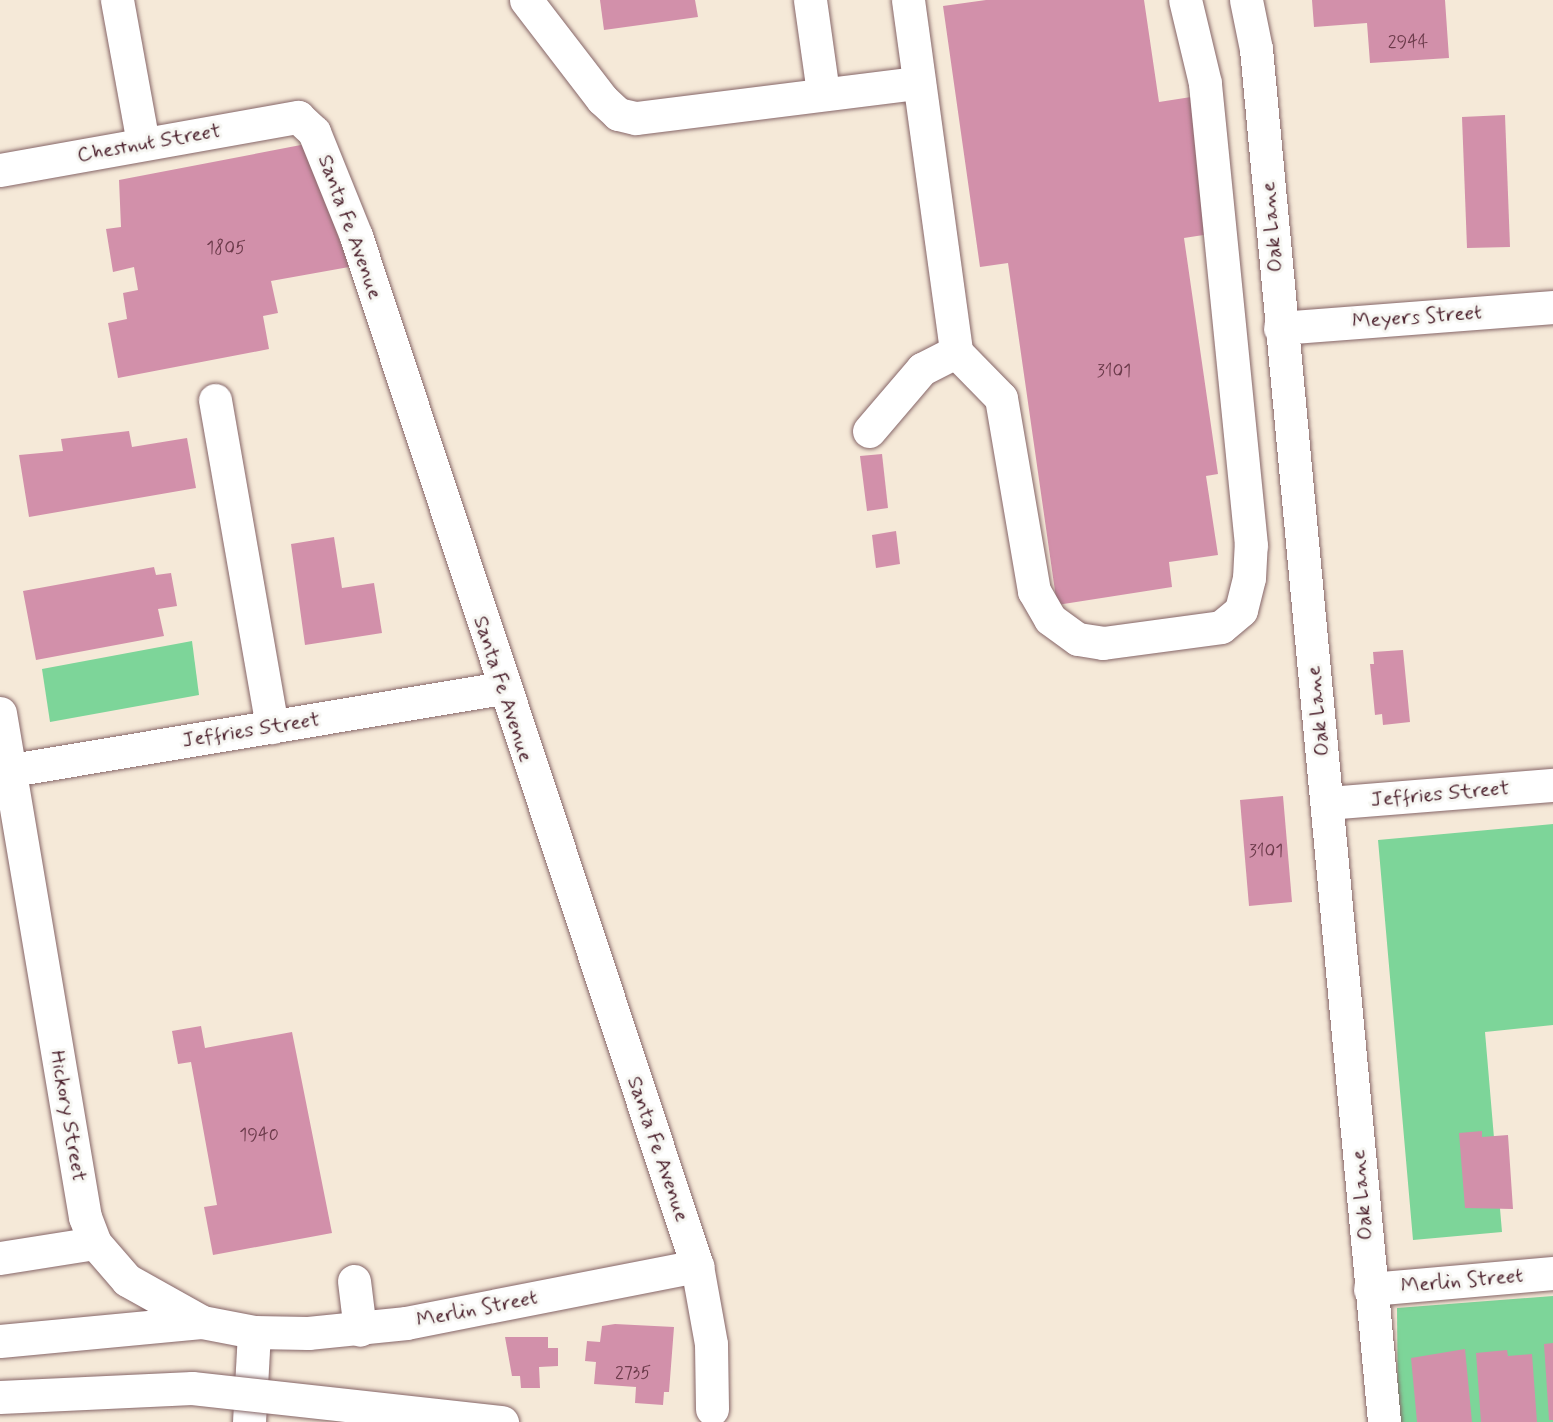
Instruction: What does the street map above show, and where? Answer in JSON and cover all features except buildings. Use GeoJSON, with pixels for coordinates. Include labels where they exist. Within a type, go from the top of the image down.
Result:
{"type":"FeatureCollection","features":[{"type":"Feature","properties":{"kind":"street"},"geometry":{"type":"LineString","coordinates":[[117,0],[143,144]]}},
{"type":"Feature","properties":{"kind":"street"},"geometry":{"type":"LineString","coordinates":[[526,0],[618,114],[636,118],[823,93],[919,83]]}},
{"type":"Feature","properties":{"kind":"street"},"geometry":{"type":"LineString","coordinates":[[810,0],[823,93]]}},
{"type":"Feature","properties":{"kind":"street"},"geometry":{"type":"LineString","coordinates":[[908,0],[956,352],[1001,398],[1034,591],[1050,619],[1078,639],[1103,643],[1221,627],[1241,610],[1251,545],[1205,83],[1185,0]]}},
{"type":"Feature","properties":{"kind":"street","name":"Oak Lane"},"geometry":{"type":"LineString","coordinates":[[1246,0],[1256,49],[1280,328],[1327,803],[1384,1422]]}},
{"type":"Feature","properties":{"kind":"street","name":"Chestnut Street"},"geometry":{"type":"LineString","coordinates":[[0,170],[298,117]]}},
{"type":"Feature","properties":{"kind":"street","name":"Santa Fe Avenue"},"geometry":{"type":"LineString","coordinates":[[298,117],[314,132],[356,236],[502,688],[698,1266],[710,1333],[712,1409]]}},
{"type":"Feature","properties":{"kind":"street","name":"Meyers Street"},"geometry":{"type":"LineString","coordinates":[[1280,328],[1553,307]]}},
{"type":"Feature","properties":{"kind":"street"},"geometry":{"type":"LineString","coordinates":[[869,431],[922,369],[956,352]]}},
{"type":"Feature","properties":{"kind":"street"},"geometry":{"type":"LineString","coordinates":[[215,400],[272,727]]}},
{"type":"Feature","properties":{"kind":"street","name":"Jeffries Street"},"geometry":{"type":"LineString","coordinates":[[5,770],[502,688]]}},
{"type":"Feature","properties":{"kind":"street","name":"Hickory Street"},"geometry":{"type":"LineString","coordinates":[[0,713],[5,770],[85,1217],[95,1244],[126,1280],[202,1322],[254,1332]]}},
{"type":"Feature","properties":{"kind":"street","name":"Jeffries Street"},"geometry":{"type":"LineString","coordinates":[[1327,803],[1553,785]]}},
{"type":"Feature","properties":{"kind":"street"},"geometry":{"type":"LineString","coordinates":[[0,1258],[95,1244]]}},
{"type":"Feature","properties":{"kind":"street","name":"Merlin Street"},"geometry":{"type":"LineString","coordinates":[[254,1332],[360,1330],[698,1266]]}},
{"type":"Feature","properties":{"kind":"street","name":"Merlin Street"},"geometry":{"type":"LineString","coordinates":[[1370,1289],[1553,1273]]}},
{"type":"Feature","properties":{"kind":"street"},"geometry":{"type":"LineString","coordinates":[[354,1281],[360,1330]]}},
{"type":"Feature","properties":{"kind":"street"},"geometry":{"type":"LineString","coordinates":[[0,1341],[202,1322]]}},
{"type":"Feature","properties":{"kind":"street"},"geometry":{"type":"LineString","coordinates":[[249,1422],[254,1332]]}},
{"type":"Feature","properties":{"kind":"street"},"geometry":{"type":"LineString","coordinates":[[0,1397],[192,1388],[502,1422]]}},
{"type":"Feature","properties":{"kind":"green space"},"geometry":{"type":"Polygon","coordinates":[[[192,641],[199,695],[50,722],[42,669],[192,641]]]}},
{"type":"Feature","properties":{"kind":"green space"},"geometry":{"type":"Polygon","coordinates":[[[1553,824],[1553,1025],[1485,1032],[1502,1232],[1413,1240],[1378,840],[1553,824]]]}},
{"type":"Feature","properties":{"kind":"green space"},"geometry":{"type":"Polygon","coordinates":[[[1553,1296],[1553,1422],[1398,1422],[1397,1308],[1553,1296]]]}}]}
